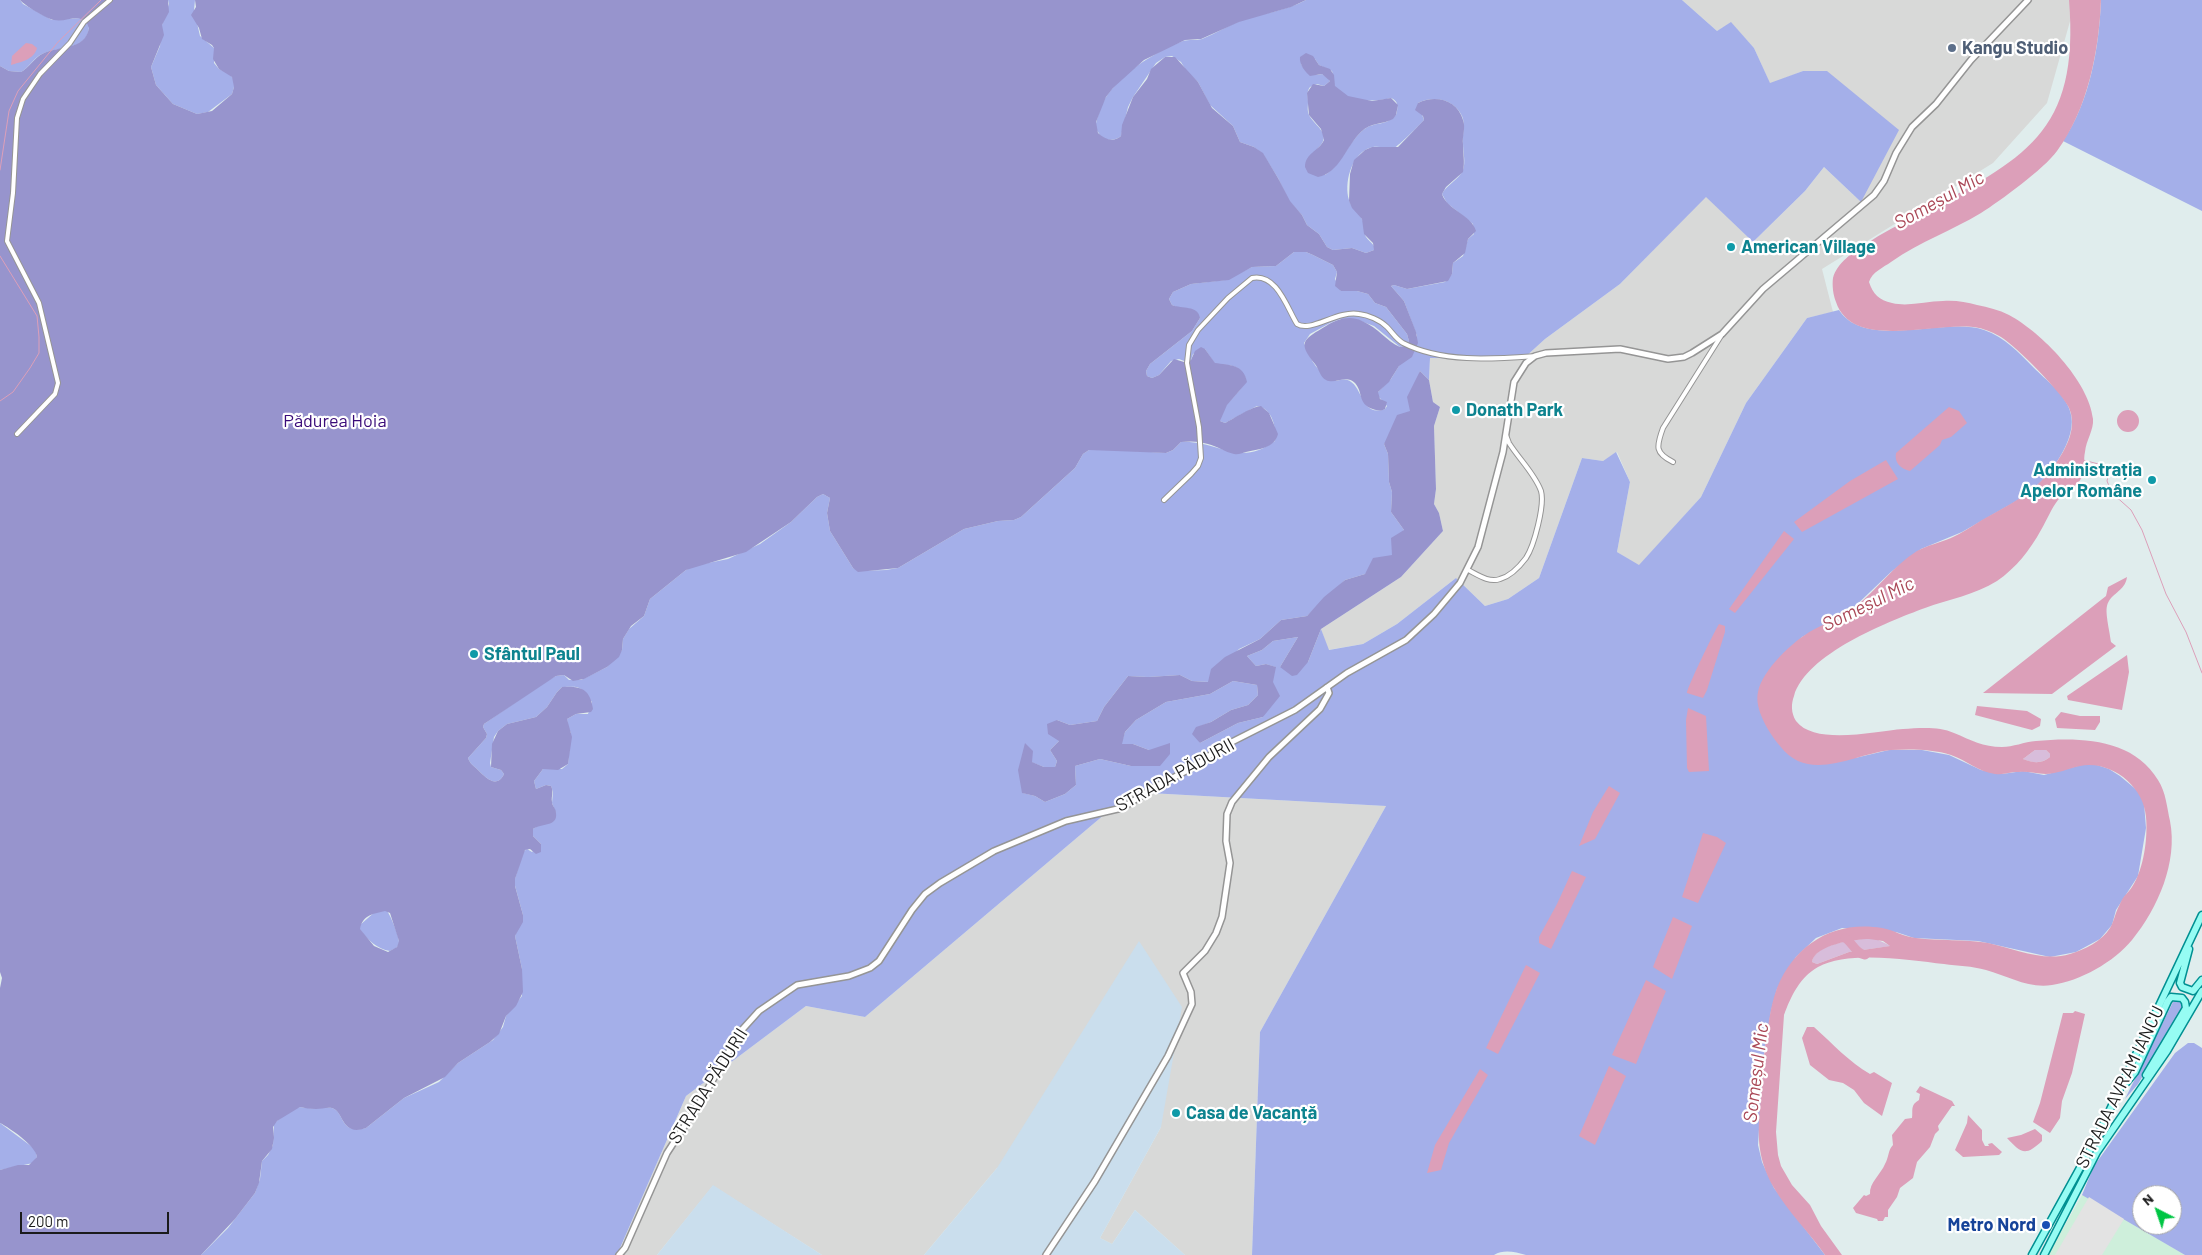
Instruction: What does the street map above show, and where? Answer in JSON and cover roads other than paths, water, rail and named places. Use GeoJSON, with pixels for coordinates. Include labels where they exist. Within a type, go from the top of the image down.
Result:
{"type":"FeatureCollection","features":[{"type":"Feature","properties":{"kind":"main road","name":"STRADA AVRAM IANCU"},"geometry":{"type":"LineString","coordinates":[[2032,1255],[2116,1097],[2202,915]]}},
{"type":"Feature","properties":{"kind":"main road"},"geometry":{"type":"LineString","coordinates":[[2190,940],[2180,983],[2182,988],[2193,991],[2202,980]]}},
{"type":"Feature","properties":{"kind":"main road","name":"STRADA AVRAM IANCU"},"geometry":{"type":"LineString","coordinates":[[2044,1255],[2097,1152],[2167,1051],[2202,991]]}},
{"type":"Feature","properties":{"kind":"main road"},"geometry":{"type":"LineString","coordinates":[[2116,1097],[2135,1072],[2168,1001],[2171,997],[2182,998],[2186,1008],[2146,1074],[2140,1090]]}},
{"type":"Feature","properties":{"kind":"street"},"geometry":{"type":"LineString","coordinates":[[17,434],[55,394],[58,383],[39,303],[7,241],[13,193],[17,118],[23,99],[40,74],[70,44],[84,22],[110,0]]}},
{"type":"Feature","properties":{"kind":"street"},"geometry":{"type":"LineString","coordinates":[[1673,462],[1661,456],[1658,452],[1663,428],[1722,334],[1763,289],[1874,195],[1884,181],[1900,144],[1912,127],[1936,104],[1971,60],[2028,0]]}},
{"type":"Feature","properties":{"kind":"street"},"geometry":{"type":"LineString","coordinates":[[1164,500],[1191,474],[1198,466],[1201,458],[1196,412],[1187,363],[1189,345],[1198,330],[1228,298],[1252,278],[1264,279],[1277,288],[1297,324],[1303,328],[1311,327],[1340,314],[1356,313],[1380,321],[1401,342],[1441,356],[1535,356],[1552,352],[1620,349],[1661,358],[1676,359],[1692,354],[1722,334]]}},
{"type":"Feature","properties":{"kind":"street","name":"STRADA PĂDURII"},"geometry":{"type":"LineString","coordinates":[[619,1255],[628,1242],[668,1153],[702,1100],[740,1032],[759,1010],[797,985],[849,976],[870,968],[884,953],[902,922],[925,894],[990,853],[1073,818],[1122,808],[1152,789],[1199,764],[1218,749],[1290,713],[1326,686],[1410,636],[1448,599],[1468,570],[1485,521],[1493,487],[1500,469],[1514,382],[1523,365],[1535,356]]}},
{"type":"Feature","properties":{"kind":"street"},"geometry":{"type":"LineString","coordinates":[[1468,570],[1492,580],[1499,580],[1512,574],[1527,556],[1536,530],[1542,505],[1541,492],[1509,444],[1506,434]]}},
{"type":"Feature","properties":{"kind":"street"},"geometry":{"type":"LineString","coordinates":[[1046,1255],[1095,1181],[1168,1056],[1190,1009],[1192,998],[1183,973],[1204,952],[1216,933],[1222,917],[1230,863],[1226,843],[1227,814],[1232,802],[1264,762],[1323,704],[1329,693],[1326,686]]}},
{"type":"Feature","properties":{"kind":"water"},"geometry":{"type":"Polygon","coordinates":[[[2069,0],[2101,0],[2098,39],[2090,79],[2077,117],[2057,151],[2042,167],[1989,208],[1902,255],[1875,273],[1869,282],[1877,296],[1892,303],[1956,301],[1997,310],[2022,323],[2049,345],[2073,374],[2090,404],[2093,423],[2084,455],[2082,477],[2077,484],[2058,500],[2037,537],[2004,576],[1980,590],[1890,622],[1831,653],[1814,666],[1802,681],[1793,699],[1792,712],[1796,721],[1805,729],[1831,735],[1929,728],[1942,729],[1977,743],[1995,747],[2006,747],[2036,741],[2070,740],[2104,743],[2120,748],[2147,766],[2163,790],[2172,837],[2168,868],[2164,884],[2150,914],[2125,948],[2096,969],[2063,983],[2043,986],[2035,985],[1975,968],[1914,960],[1880,958],[1846,959],[1831,962],[1818,967],[1806,976],[1793,994],[1784,1015],[1776,1132],[1781,1166],[1792,1185],[1810,1205],[1821,1226],[1842,1255],[1825,1255],[1774,1188],[1764,1165],[1759,1143],[1763,1065],[1771,1010],[1777,988],[1794,959],[1818,938],[1832,932],[1864,926],[1882,928],[1916,938],[1988,943],[2039,956],[2070,954],[2092,944],[2107,933],[2122,899],[2136,880],[2144,853],[2146,817],[2140,797],[2127,781],[2109,769],[2089,765],[2050,774],[2012,772],[1995,774],[1983,771],[1951,755],[1914,750],[1891,750],[1832,764],[1804,763],[1792,757],[1776,741],[1763,721],[1757,699],[1761,683],[1766,674],[1788,648],[1813,630],[1840,617],[1855,607],[1900,564],[1917,551],[1955,536],[2028,493],[2046,476],[2066,447],[2072,423],[2068,406],[2037,369],[2008,342],[1990,332],[1963,326],[1900,331],[1879,330],[1860,326],[1845,317],[1836,302],[1833,293],[1833,278],[1838,267],[1856,251],[1885,232],[1988,177],[2015,158],[2037,137],[2054,112],[2065,82],[2070,45],[2069,0]],[[2035,750],[2023,759],[2037,762],[2044,761],[2050,757],[2046,750],[2035,750]],[[1869,939],[1854,940],[1827,947],[1814,956],[1812,962],[1817,964],[1849,952],[1890,946],[1883,941],[1869,939]]]}},
{"type":"Feature","properties":{"kind":"water"},"geometry":{"type":"Polygon","coordinates":[[[26,43],[32,44],[37,48],[33,55],[26,60],[11,65],[12,56],[26,43]]]}},
{"type":"Feature","properties":{"kind":"water"},"geometry":{"type":"Polygon","coordinates":[[[1949,407],[1959,411],[1967,423],[1951,437],[1942,440],[1940,445],[1910,471],[1901,467],[1897,463],[1896,453],[1949,407]]]}},
{"type":"Feature","properties":{"kind":"water"},"geometry":{"type":"Polygon","coordinates":[[[2128,410],[2136,413],[2139,421],[2136,429],[2128,432],[2120,429],[2117,421],[2120,413],[2128,410]]]}},
{"type":"Feature","properties":{"kind":"water"},"geometry":{"type":"Polygon","coordinates":[[[1886,460],[1898,479],[1802,532],[1794,522],[1850,481],[1886,460]]]}},
{"type":"Feature","properties":{"kind":"water"},"geometry":{"type":"Polygon","coordinates":[[[1784,531],[1794,539],[1735,613],[1729,609],[1784,531]]]}},
{"type":"Feature","properties":{"kind":"water"},"geometry":{"type":"Polygon","coordinates":[[[2127,577],[2126,582],[2111,598],[2107,606],[2111,642],[2116,646],[2052,694],[1983,693],[2106,596],[2108,587],[2127,577]]]}},
{"type":"Feature","properties":{"kind":"water"},"geometry":{"type":"Polygon","coordinates":[[[1719,624],[1725,626],[1725,632],[1707,690],[1703,698],[1687,693],[1696,671],[1719,624]]]}},
{"type":"Feature","properties":{"kind":"water"},"geometry":{"type":"Polygon","coordinates":[[[2127,655],[2129,672],[2122,710],[2068,700],[2067,696],[2127,655]]]}},
{"type":"Feature","properties":{"kind":"water"},"geometry":{"type":"Polygon","coordinates":[[[1977,706],[2027,711],[2041,719],[2040,726],[2032,730],[1975,715],[1977,706]]]}},
{"type":"Feature","properties":{"kind":"water"},"geometry":{"type":"Polygon","coordinates":[[[1688,708],[1706,716],[1709,771],[1689,772],[1687,768],[1686,720],[1688,708]]]}},
{"type":"Feature","properties":{"kind":"water"},"geometry":{"type":"Polygon","coordinates":[[[2061,712],[2080,716],[2100,716],[2100,722],[2095,730],[2057,728],[2055,719],[2061,712]]]}},
{"type":"Feature","properties":{"kind":"water"},"geometry":{"type":"Polygon","coordinates":[[[1609,786],[1620,793],[1595,839],[1579,846],[1593,812],[1609,786]]]}},
{"type":"Feature","properties":{"kind":"water"},"geometry":{"type":"Polygon","coordinates":[[[1703,833],[1717,837],[1726,843],[1698,903],[1682,897],[1703,833]]]}},
{"type":"Feature","properties":{"kind":"water"},"geometry":{"type":"Polygon","coordinates":[[[1572,871],[1586,877],[1551,949],[1539,943],[1539,937],[1572,871]]]}},
{"type":"Feature","properties":{"kind":"water"},"geometry":{"type":"Polygon","coordinates":[[[1673,917],[1692,926],[1672,979],[1653,967],[1673,917]]]}},
{"type":"Feature","properties":{"kind":"water"},"geometry":{"type":"Polygon","coordinates":[[[1526,965],[1540,973],[1498,1054],[1486,1048],[1526,965]]]}},
{"type":"Feature","properties":{"kind":"water"},"geometry":{"type":"Polygon","coordinates":[[[1646,980],[1666,991],[1636,1064],[1612,1055],[1646,980]]]}},
{"type":"Feature","properties":{"kind":"water"},"geometry":{"type":"Polygon","coordinates":[[[2075,1011],[2085,1014],[2072,1073],[2062,1101],[2060,1118],[2050,1133],[2033,1122],[2040,1103],[2063,1013],[2073,1013],[2075,1011]]]}},
{"type":"Feature","properties":{"kind":"water"},"geometry":{"type":"Polygon","coordinates":[[[1807,1027],[1814,1027],[1862,1069],[1870,1074],[1874,1072],[1892,1083],[1882,1116],[1864,1103],[1854,1090],[1843,1083],[1829,1080],[1810,1065],[1802,1038],[1807,1027]]]}},
{"type":"Feature","properties":{"kind":"water"},"geometry":{"type":"Polygon","coordinates":[[[1609,1066],[1626,1076],[1595,1145],[1579,1136],[1609,1066]]]}},
{"type":"Feature","properties":{"kind":"water"},"geometry":{"type":"Polygon","coordinates":[[[1480,1069],[1488,1075],[1449,1143],[1441,1170],[1427,1173],[1435,1145],[1480,1069]]]}},
{"type":"Feature","properties":{"kind":"water"},"geometry":{"type":"Polygon","coordinates":[[[1920,1086],[1952,1101],[1955,1106],[1952,1106],[1938,1126],[1939,1130],[1935,1134],[1930,1147],[1917,1162],[1913,1178],[1900,1188],[1897,1197],[1888,1210],[1888,1217],[1885,1217],[1883,1221],[1878,1221],[1877,1219],[1856,1213],[1853,1208],[1864,1195],[1870,1194],[1873,1182],[1883,1168],[1893,1145],[1892,1135],[1905,1119],[1912,1118],[1913,1106],[1919,1100],[1920,1094],[1916,1092],[1920,1086]]]}},
{"type":"Feature","properties":{"kind":"water"},"geometry":{"type":"Polygon","coordinates":[[[1968,1115],[1982,1130],[1982,1140],[1985,1146],[1989,1146],[1988,1144],[1992,1143],[2002,1152],[1999,1155],[1963,1157],[1955,1150],[1967,1123],[1968,1115]]]}},
{"type":"Feature","properties":{"kind":"water"},"geometry":{"type":"Polygon","coordinates":[[[2035,1129],[2042,1135],[2042,1141],[2027,1151],[2020,1150],[2007,1138],[2021,1135],[2035,1129]]]}},
{"type":"Feature","properties":{"kind":"waterway"},"geometry":{"type":"LineString","coordinates":[[0,170],[9,111],[18,91],[58,42],[101,0]]}},
{"type":"Feature","properties":{"kind":"waterway"},"geometry":{"type":"LineString","coordinates":[[0,256],[37,316],[39,337],[39,353],[30,368],[13,392],[0,401]]}},
{"type":"Feature","properties":{"kind":"waterway"},"geometry":{"type":"LineString","coordinates":[[2083,460],[2110,467],[2107,481],[2112,493],[2131,510],[2142,530],[2166,594],[2186,632],[2202,673]]}},
{"type":"Feature","properties":{"kind":"waterway","name":"Someșul Mic"},"geometry":{"type":"LineString","coordinates":[[1845,938],[1859,952],[1865,955]]}},
{"type":"Feature","properties":{"kind":"place","name":"Kangu Studio"},"geometry":{"type":"Point","coordinates":[1952,48]}},
{"type":"Feature","properties":{"kind":"place","name":"American Village"},"geometry":{"type":"Point","coordinates":[1731,247]}},
{"type":"Feature","properties":{"kind":"place","name":"Donath Park"},"geometry":{"type":"Point","coordinates":[1456,410]}},
{"type":"Feature","properties":{"kind":"place","name":"Administrația Apelor Române"},"geometry":{"type":"Point","coordinates":[2152,480]}},
{"type":"Feature","properties":{"kind":"place","name":"Sfântul Paul"},"geometry":{"type":"Point","coordinates":[474,654]}},
{"type":"Feature","properties":{"kind":"place","name":"Casa de Vacanță"},"geometry":{"type":"Point","coordinates":[1176,1113]}},
{"type":"Feature","properties":{"kind":"place","name":"Metro Nord"},"geometry":{"type":"Point","coordinates":[2046,1225]}},
{"type":"Feature","properties":{"kind":"park label","name":"Pădurea Hoia"},"geometry":{"type":"Point","coordinates":[335,421]}}]}
